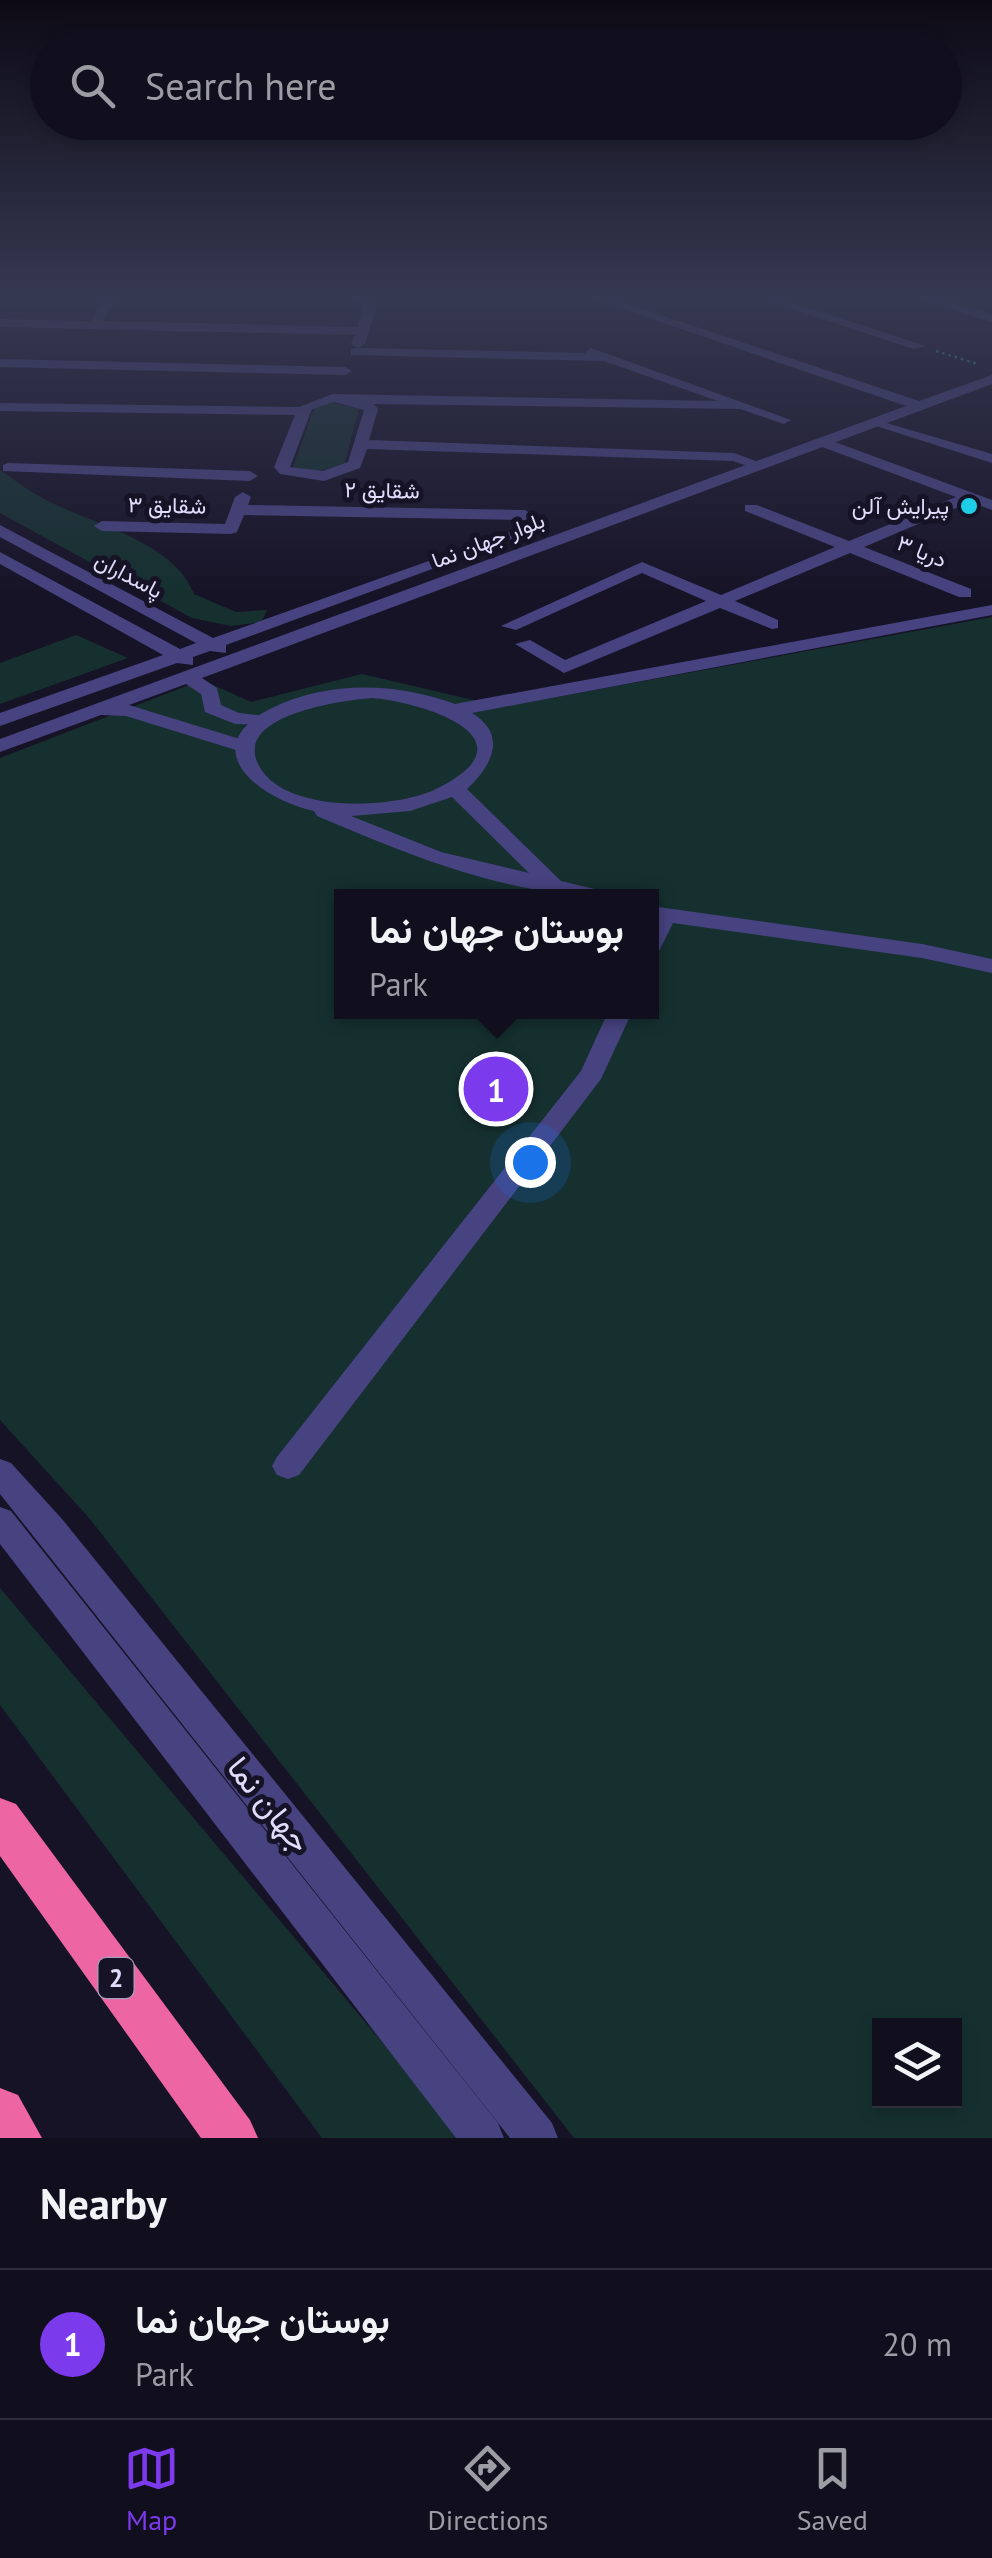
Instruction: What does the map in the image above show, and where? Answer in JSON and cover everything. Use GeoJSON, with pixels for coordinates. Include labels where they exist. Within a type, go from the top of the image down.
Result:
{"type":"FeatureCollection","features":[{"type":"Feature","properties":{"kind":"highway","name":"2"},"geometry":{"type":"LineString","coordinates":[[0,1820],[232,2138]]}},
{"type":"Feature","properties":{"kind":"highway"},"geometry":{"type":"LineString","coordinates":[[0,2113],[16,2138]]}},
{"type":"Feature","properties":{"kind":"street"},"geometry":{"type":"LineString","coordinates":[[25,412],[38,395]]}},
{"type":"Feature","properties":{"kind":"street"},"geometry":{"type":"LineString","coordinates":[[707,395],[784,420]]}},
{"type":"Feature","properties":{"kind":"street"},"geometry":{"type":"LineString","coordinates":[[884,395],[919,406]]}},
{"type":"Feature","properties":{"kind":"street","name":"بلوار جهان نما"},"geometry":{"type":"LineString","coordinates":[[0,746],[196,674],[910,395]]}},
{"type":"Feature","properties":{"kind":"street","name":"بلوار جهان نما"},"geometry":{"type":"LineString","coordinates":[[0,720],[716,464],[756,464],[878,422],[941,395]]}},
{"type":"Feature","properties":{"kind":"street"},"geometry":{"type":"LineString","coordinates":[[282,467],[304,411],[313,402],[333,398],[737,406]]}},
{"type":"Feature","properties":{"kind":"street"},"geometry":{"type":"LineString","coordinates":[[8,468],[250,476],[282,467],[303,475],[335,475],[351,469],[372,409],[355,400]]}},
{"type":"Feature","properties":{"kind":"street"},"geometry":{"type":"LineString","coordinates":[[0,408],[268,422],[296,428]]}},
{"type":"Feature","properties":{"kind":"street"},"geometry":{"type":"LineString","coordinates":[[0,416],[25,412],[304,411]]}},
{"type":"Feature","properties":{"kind":"street"},"geometry":{"type":"LineString","coordinates":[[878,422],[992,459]]}},
{"type":"Feature","properties":{"kind":"street"},"geometry":{"type":"LineString","coordinates":[[822,442],[992,506]]}},
{"type":"Feature","properties":{"kind":"street"},"geometry":{"type":"LineString","coordinates":[[359,451],[735,464]]}},
{"type":"Feature","properties":{"kind":"street"},"geometry":{"type":"LineString","coordinates":[[359,451],[716,464]]}},
{"type":"Feature","properties":{"kind":"street"},"geometry":{"type":"LineString","coordinates":[[238,510],[250,476]]}},
{"type":"Feature","properties":{"kind":"street"},"geometry":{"type":"LineString","coordinates":[[524,644],[564,667],[969,497]]}},
{"type":"Feature","properties":{"kind":"street","name":"دریا ۳"},"geometry":{"type":"LineString","coordinates":[[751,508],[964,593]]}},
{"type":"Feature","properties":{"kind":"street","name":"شقایق ۲"},"geometry":{"type":"LineString","coordinates":[[238,510],[525,516]]}},
{"type":"Feature","properties":{"kind":"street","name":"شقایق ۳"},"geometry":{"type":"LineString","coordinates":[[102,526],[231,529],[238,510]]}},
{"type":"Feature","properties":{"kind":"street","name":"پاسداران"},"geometry":{"type":"LineString","coordinates":[[0,530],[237,658]]}},
{"type":"Feature","properties":{"kind":"street","name":"پاسداران"},"geometry":{"type":"LineString","coordinates":[[0,557],[179,657],[196,674]]}},
{"type":"Feature","properties":{"kind":"street"},"geometry":{"type":"LineString","coordinates":[[510,626],[642,567],[772,624]]}},
{"type":"Feature","properties":{"kind":"street"},"geometry":{"type":"LineString","coordinates":[[456,710],[992,610]]}},
{"type":"Feature","properties":{"kind":"street"},"geometry":{"type":"LineString","coordinates":[[196,674],[210,692],[212,708],[236,718],[264,721]]}},
{"type":"Feature","properties":{"kind":"street"},"geometry":{"type":"LineString","coordinates":[[310,805],[387,808],[454,788],[474,773],[484,756],[484,739],[474,723],[456,710],[404,694],[342,693],[312,699],[264,721],[246,747],[247,764],[259,781],[280,795],[434,858],[570,889]]}},
{"type":"Feature","properties":{"kind":"street"},"geometry":{"type":"LineString","coordinates":[[93,712],[127,710],[246,747]]}},
{"type":"Feature","properties":{"kind":"street"},"geometry":{"type":"LineString","coordinates":[[454,788],[552,884]]}},
{"type":"Feature","properties":{"kind":"street"},"geometry":{"type":"LineString","coordinates":[[659,915],[922,951],[992,966]]}},
{"type":"Feature","properties":{"kind":"street"},"geometry":{"type":"LineString","coordinates":[[288,1466],[592,1074],[617,1019]]}},
{"type":"Feature","properties":{"kind":"street","name":"جهان نما"},"geometry":{"type":"LineString","coordinates":[[0,1472],[50,1528],[537,2138]]}},
{"type":"Feature","properties":{"kind":"street","name":"جهان نما"},"geometry":{"type":"LineString","coordinates":[[0,1520],[483,2138]]}},
{"type":"Feature","properties":{"kind":"green space"},"geometry":{"type":"Polygon","coordinates":[[[330,402],[359,409],[344,465],[315,472],[293,467],[314,408],[330,402]]]}},
{"type":"Feature","properties":{"kind":"green space"},"geometry":{"type":"Polygon","coordinates":[[[0,470],[46,500],[151,548],[184,576],[194,594],[236,612],[267,610],[261,622],[231,626],[192,618],[0,513],[0,470]]]}},
{"type":"Feature","properties":{"kind":"green space"},"geometry":{"type":"Polygon","coordinates":[[[992,617],[992,2138],[574,2138],[90,1519],[0,1420],[0,758],[202,680],[251,702],[362,674],[503,707],[992,617]]]}},
{"type":"Feature","properties":{"kind":"green space"},"geometry":{"type":"Polygon","coordinates":[[[76,635],[128,658],[0,704],[0,663],[76,635]]]}},
{"type":"Feature","properties":{"kind":"green space"},"geometry":{"type":"Polygon","coordinates":[[[0,1588],[460,2138],[322,2138],[0,1705],[0,1588]]]}},
{"type":"Feature","properties":{"kind":"place","name":"پیرایش آلن"},"geometry":{"type":"Point","coordinates":[969,506]}},
{"type":"Feature","properties":{"kind":"place","name":"بوستان جهان نما"},"geometry":{"type":"Point","coordinates":[496,1089]}}]}
